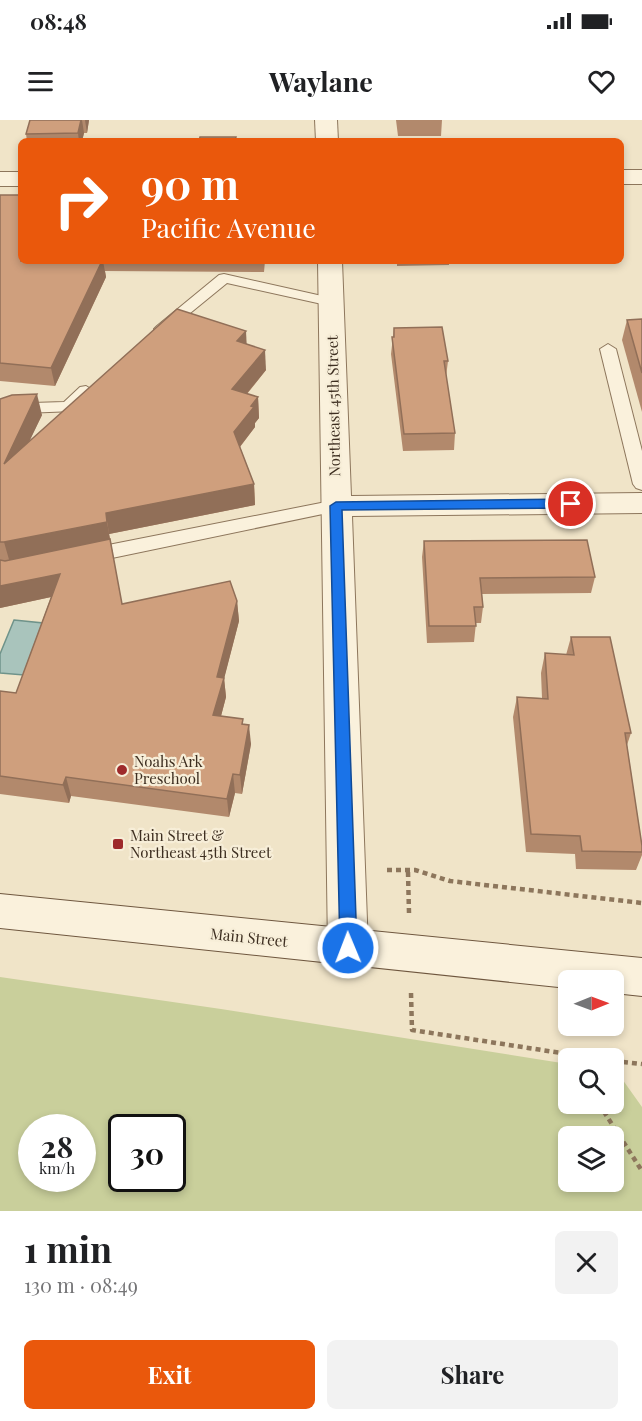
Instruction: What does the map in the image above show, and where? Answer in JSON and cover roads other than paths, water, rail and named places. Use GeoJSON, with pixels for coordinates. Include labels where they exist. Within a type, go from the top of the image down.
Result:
{"type":"FeatureCollection","features":[{"type":"Feature","properties":{"kind":"street"},"geometry":{"type":"LineString","coordinates":[[326,120],[327,138]]}},
{"type":"Feature","properties":{"kind":"street"},"geometry":{"type":"LineString","coordinates":[[624,177],[642,177]]}},
{"type":"Feature","properties":{"kind":"street"},"geometry":{"type":"LineString","coordinates":[[0,179],[18,179]]}},
{"type":"Feature","properties":{"kind":"street","name":"Northeast 45th Street"},"geometry":{"type":"LineString","coordinates":[[330,264],[348,948]]}},
{"type":"Feature","properties":{"kind":"street"},"geometry":{"type":"LineString","coordinates":[[336,506],[642,503]]}},
{"type":"Feature","properties":{"kind":"street","name":"Main Street"},"geometry":{"type":"LineString","coordinates":[[0,911],[642,977]]}},
{"type":"Feature","properties":{"kind":"lane"},"geometry":{"type":"LineString","coordinates":[[150,338],[224,278],[331,302]]}},
{"type":"Feature","properties":{"kind":"lane"},"geometry":{"type":"LineString","coordinates":[[608,349],[642,484]]}},
{"type":"Feature","properties":{"kind":"lane"},"geometry":{"type":"LineString","coordinates":[[0,409],[68,407],[95,384]]}},
{"type":"Feature","properties":{"kind":"lane"},"geometry":{"type":"LineString","coordinates":[[68,560],[336,506]]}},
{"type":"Feature","properties":{"kind":"water"},"geometry":{"type":"Polygon","coordinates":[[[14,620],[43,623],[24,675],[0,673],[0,654],[14,620]]]}},
{"type":"Feature","properties":{"kind":"place","name":"Noahs Ark Preschool"},"geometry":{"type":"Point","coordinates":[122,770]}},
{"type":"Feature","properties":{"kind":"place","name":"Main Street & Northeast 45th Street"},"geometry":{"type":"Point","coordinates":[118,844]}}]}
